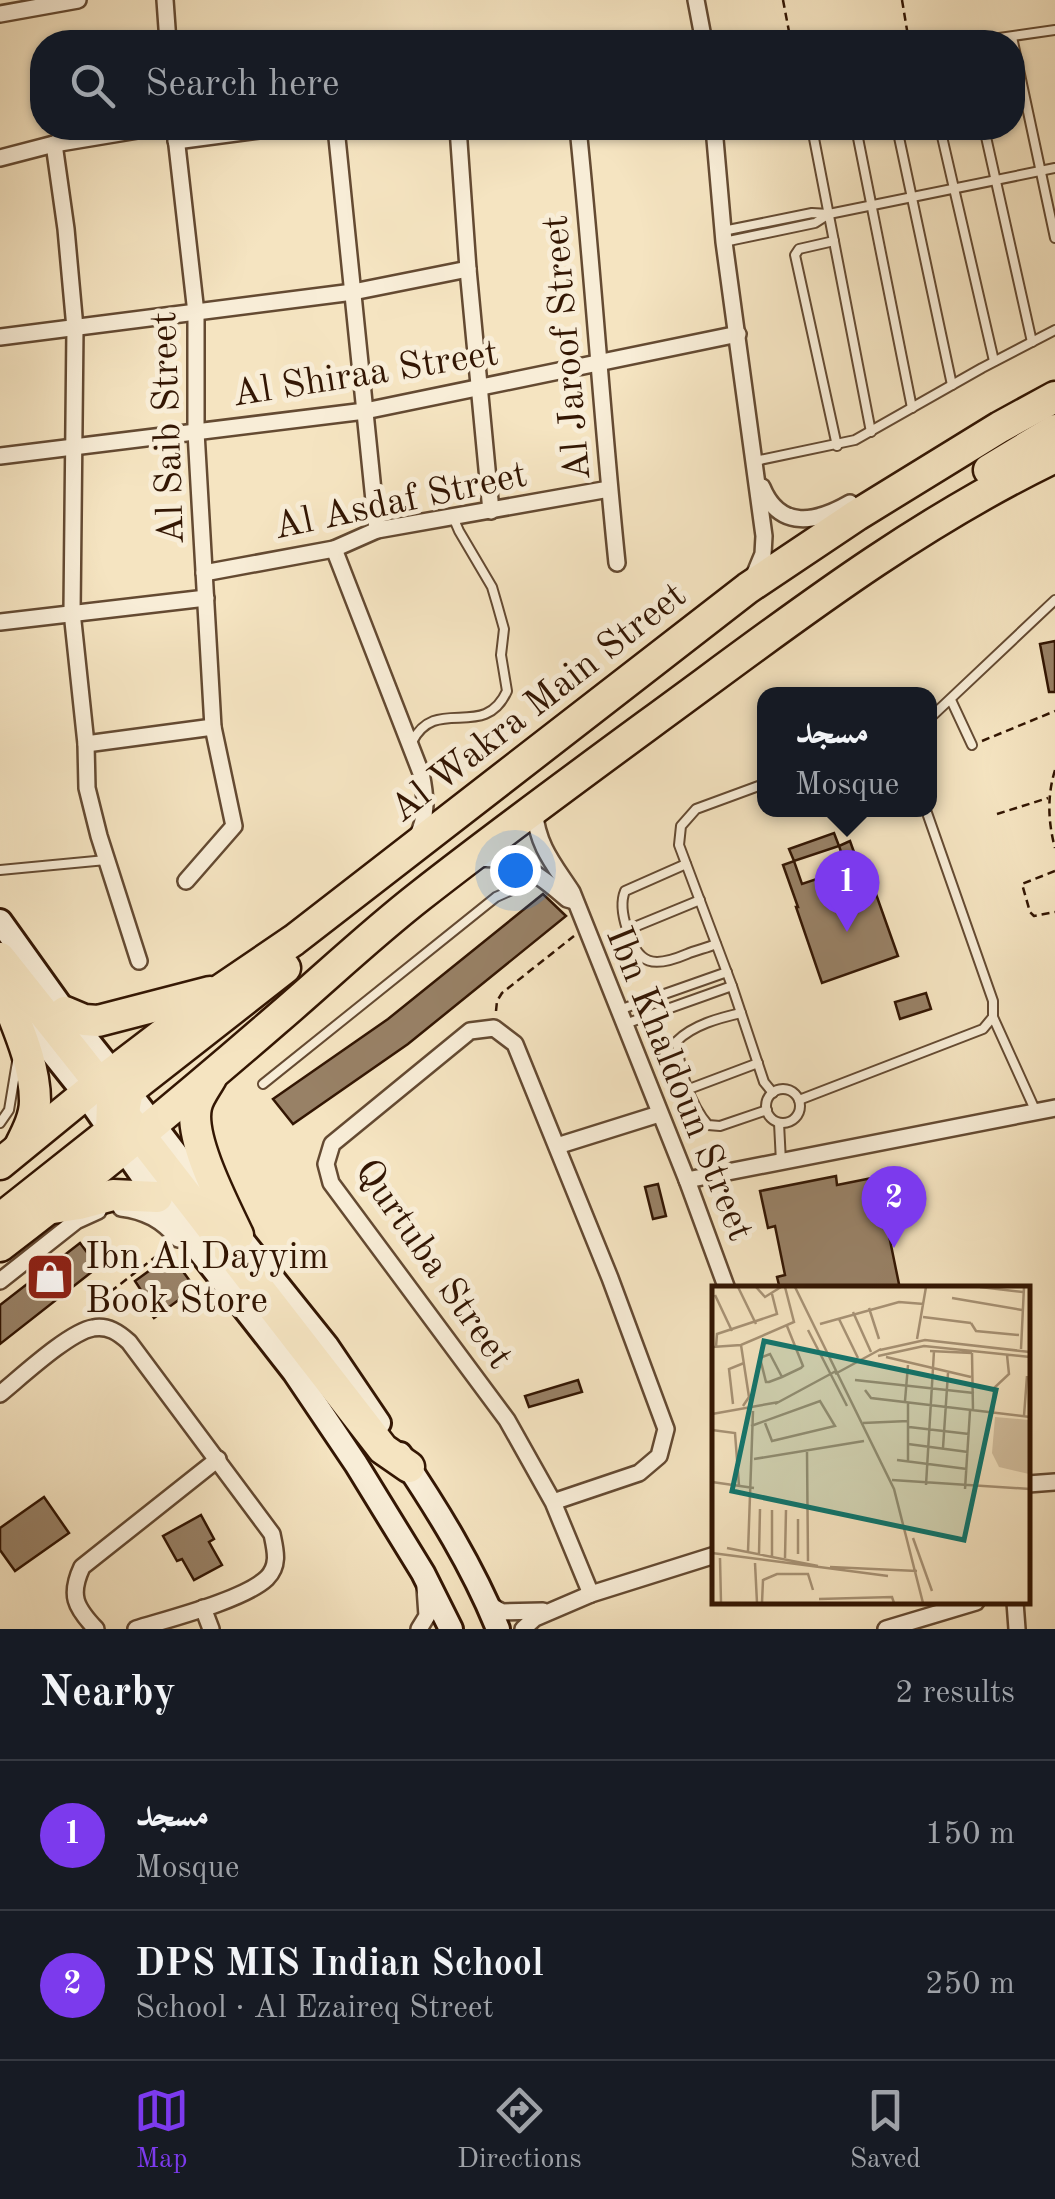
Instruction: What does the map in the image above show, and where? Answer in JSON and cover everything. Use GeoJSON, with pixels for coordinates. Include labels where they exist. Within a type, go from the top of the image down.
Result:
{"type":"FeatureCollection","features":[{"type":"Feature","properties":{"kind":"highway","name":"Al Wakra Main Street"},"geometry":{"type":"LineString","coordinates":[[119,1108],[222,989],[294,940],[707,619],[857,515],[1055,396]]}},
{"type":"Feature","properties":{"kind":"highway"},"geometry":{"type":"LineString","coordinates":[[768,636],[827,576],[950,493],[1055,430]]}},
{"type":"Feature","properties":{"kind":"highway"},"geometry":{"type":"LineString","coordinates":[[238,1235],[214,1184],[196,1129],[196,1106],[212,1076],[417,898],[768,636],[940,520],[1006,480],[1055,457]]}},
{"type":"Feature","properties":{"kind":"highway"},"geometry":{"type":"LineString","coordinates":[[0,1219],[119,1108],[667,670],[707,619]]}},
{"type":"Feature","properties":{"kind":"highway"},"geometry":{"type":"LineString","coordinates":[[0,958],[383,1449],[409,1467]]}},
{"type":"Feature","properties":{"kind":"highway"},"geometry":{"type":"LineString","coordinates":[[65,1012],[84,1020],[111,1020],[222,989]]}},
{"type":"Feature","properties":{"kind":"highway"},"geometry":{"type":"LineString","coordinates":[[3,992],[21,1038],[36,1103],[32,1120],[10,1156]]}},
{"type":"Feature","properties":{"kind":"highway"},"geometry":{"type":"LineString","coordinates":[[10,1156],[119,1108],[212,1076]]}},
{"type":"Feature","properties":{"kind":"highway"},"geometry":{"type":"LineString","coordinates":[[0,1246],[50,1208],[119,1108]]}},
{"type":"Feature","properties":{"kind":"highway"},"geometry":{"type":"LineString","coordinates":[[50,1208],[113,1195],[157,1197]]}},
{"type":"Feature","properties":{"kind":"main road"},"geometry":{"type":"LineString","coordinates":[[0,921],[65,1012],[119,1108],[157,1197],[294,1372],[424,1573],[450,1629]]}},
{"type":"Feature","properties":{"kind":"main road"},"geometry":{"type":"LineString","coordinates":[[3,992],[238,1235],[328,1346],[449,1529],[498,1629]]}},
{"type":"Feature","properties":{"kind":"street"},"geometry":{"type":"LineString","coordinates":[[0,14],[78,0]]}},
{"type":"Feature","properties":{"kind":"street"},"geometry":{"type":"LineString","coordinates":[[165,0],[167,30]]}},
{"type":"Feature","properties":{"kind":"street"},"geometry":{"type":"LineString","coordinates":[[696,0],[702,30]]}},
{"type":"Feature","properties":{"kind":"street"},"geometry":{"type":"LineString","coordinates":[[0,158],[78,140]]}},
{"type":"Feature","properties":{"kind":"street","name":"Al Saib Street"},"geometry":{"type":"LineString","coordinates":[[177,140],[196,313],[196,432],[212,727],[234,826],[186,882]]}},
{"type":"Feature","properties":{"kind":"street"},"geometry":{"type":"LineString","coordinates":[[337,140],[377,530]]}},
{"type":"Feature","properties":{"kind":"street"},"geometry":{"type":"LineString","coordinates":[[459,140],[491,511]]}},
{"type":"Feature","properties":{"kind":"street","name":"Al Jaroof Street"},"geometry":{"type":"LineString","coordinates":[[579,140],[617,564]]}},
{"type":"Feature","properties":{"kind":"street"},"geometry":{"type":"LineString","coordinates":[[715,140],[764,536],[762,554],[748,588]]}},
{"type":"Feature","properties":{"kind":"street"},"geometry":{"type":"LineString","coordinates":[[54,144],[75,328],[72,612],[87,788],[139,961]]}},
{"type":"Feature","properties":{"kind":"street"},"geometry":{"type":"LineString","coordinates":[[0,338],[353,292],[468,269]]}},
{"type":"Feature","properties":{"kind":"street","name":"Al Shiraa Street"},"geometry":{"type":"LineString","coordinates":[[0,456],[365,410],[738,334]]}},
{"type":"Feature","properties":{"kind":"street"},"geometry":{"type":"LineString","coordinates":[[1021,416],[1038,393],[1055,379]]}},
{"type":"Feature","properties":{"kind":"street"},"geometry":{"type":"LineString","coordinates":[[756,468],[775,508],[794,518],[815,520],[931,456],[969,447]]}},
{"type":"Feature","properties":{"kind":"street","name":"Al Asdaf Street"},"geometry":{"type":"LineString","coordinates":[[204,573],[334,550],[377,530],[609,489]]}},
{"type":"Feature","properties":{"kind":"street"},"geometry":{"type":"LineString","coordinates":[[334,550],[426,793],[419,834],[408,851]]}},
{"type":"Feature","properties":{"kind":"street"},"geometry":{"type":"LineString","coordinates":[[0,622],[206,598]]}},
{"type":"Feature","properties":{"kind":"street"},"geometry":{"type":"LineString","coordinates":[[86,744],[212,727]]}},
{"type":"Feature","properties":{"kind":"street","name":"Ibn Khaldoun Street"},"geometry":{"type":"LineString","coordinates":[[534,810],[544,852],[572,892],[726,1286]]}},
{"type":"Feature","properties":{"kind":"street","name":"Ibn Khaldoun Street"},"geometry":{"type":"LineString","coordinates":[[468,860],[514,862],[574,901]]}},
{"type":"Feature","properties":{"kind":"street"},"geometry":{"type":"LineString","coordinates":[[494,1028],[514,1044],[610,1278],[666,1429],[659,1456],[639,1473],[552,1502]]}},
{"type":"Feature","properties":{"kind":"street","name":"Qurtuba Street"},"geometry":{"type":"LineString","coordinates":[[494,1028],[470,1030],[332,1144],[326,1164],[331,1182],[507,1420],[552,1502],[591,1594]]}},
{"type":"Feature","properties":{"kind":"street"},"geometry":{"type":"LineString","coordinates":[[687,1180],[1055,1108]]}},
{"type":"Feature","properties":{"kind":"street"},"geometry":{"type":"LineString","coordinates":[[557,1146],[659,1114]]}},
{"type":"Feature","properties":{"kind":"street"},"geometry":{"type":"LineString","coordinates":[[0,1281],[76,1221],[100,1210],[124,1208],[146,1213],[167,1226],[198,1262],[214,1267]]}},
{"type":"Feature","properties":{"kind":"street"},"geometry":{"type":"LineString","coordinates":[[0,1394],[76,1334],[92,1328],[120,1333],[272,1534],[277,1558],[269,1576],[204,1608],[136,1629]]}},
{"type":"Feature","properties":{"kind":"street"},"geometry":{"type":"LineString","coordinates":[[96,1629],[79,1611],[73,1586],[82,1567],[218,1460]]}},
{"type":"Feature","properties":{"kind":"street"},"geometry":{"type":"LineString","coordinates":[[1030,1484],[1055,1482]]}},
{"type":"Feature","properties":{"kind":"street"},"geometry":{"type":"LineString","coordinates":[[523,1629],[536,1618],[591,1594],[712,1556]]}},
{"type":"Feature","properties":{"kind":"street"},"geometry":{"type":"LineString","coordinates":[[419,1629],[427,1616],[424,1573]]}},
{"type":"Feature","properties":{"kind":"street"},"geometry":{"type":"LineString","coordinates":[[488,1604],[502,1612],[556,1610]]}},
{"type":"Feature","properties":{"kind":"street"},"geometry":{"type":"LineString","coordinates":[[886,1629],[970,1604]]}},
{"type":"Feature","properties":{"kind":"street"},"geometry":{"type":"LineString","coordinates":[[1015,1604],[1017,1629]]}},
{"type":"Feature","properties":{"kind":"street"},"geometry":{"type":"LineString","coordinates":[[204,1608],[212,1629]]}},
{"type":"Feature","properties":{"kind":"lane"},"geometry":{"type":"LineString","coordinates":[[1025,34],[1054,30],[1055,41]]}},
{"type":"Feature","properties":{"kind":"lane"},"geometry":{"type":"LineString","coordinates":[[1025,99],[1055,238]]}},
{"type":"Feature","properties":{"kind":"lane"},"geometry":{"type":"LineString","coordinates":[[814,140],[871,432]]}},
{"type":"Feature","properties":{"kind":"lane"},"geometry":{"type":"LineString","coordinates":[[858,140],[912,408]]}},
{"type":"Feature","properties":{"kind":"lane"},"geometry":{"type":"LineString","coordinates":[[899,140],[952,385]]}},
{"type":"Feature","properties":{"kind":"lane"},"geometry":{"type":"LineString","coordinates":[[943,140],[994,361]]}},
{"type":"Feature","properties":{"kind":"lane"},"geometry":{"type":"LineString","coordinates":[[986,140],[1032,342]]}},
{"type":"Feature","properties":{"kind":"lane"},"geometry":{"type":"LineString","coordinates":[[724,236],[812,212],[829,214],[1055,168]]}},
{"type":"Feature","properties":{"kind":"lane"},"geometry":{"type":"LineString","coordinates":[[834,242],[799,249],[795,255],[837,446]]}},
{"type":"Feature","properties":{"kind":"lane"},"geometry":{"type":"LineString","coordinates":[[756,468],[837,446],[871,432],[1055,330]]}},
{"type":"Feature","properties":{"kind":"lane"},"geometry":{"type":"LineString","coordinates":[[410,746],[426,722],[482,716],[507,691],[501,654],[501,615],[492,588],[453,517]]}},
{"type":"Feature","properties":{"kind":"lane"},"geometry":{"type":"LineString","coordinates":[[937,712],[1055,600]]}},
{"type":"Feature","properties":{"kind":"lane"},"geometry":{"type":"LineString","coordinates":[[951,700],[972,745]]}},
{"type":"Feature","properties":{"kind":"lane"},"geometry":{"type":"LineString","coordinates":[[757,787],[696,809],[681,826],[679,845],[764,1082],[773,1093]]}},
{"type":"Feature","properties":{"kind":"lane"},"geometry":{"type":"LineString","coordinates":[[928,817],[993,1001],[993,1018],[1036,1112]]}},
{"type":"Feature","properties":{"kind":"lane"},"geometry":{"type":"LineString","coordinates":[[0,870],[106,860]]}},
{"type":"Feature","properties":{"kind":"lane"},"geometry":{"type":"LineString","coordinates":[[686,864],[626,891],[622,900],[627,930],[642,958],[662,964],[716,944]]}},
{"type":"Feature","properties":{"kind":"lane"},"geometry":{"type":"LineString","coordinates":[[263,1084],[496,897],[541,877]]}},
{"type":"Feature","properties":{"kind":"lane"},"geometry":{"type":"LineString","coordinates":[[627,930],[700,900]]}},
{"type":"Feature","properties":{"kind":"lane"},"geometry":{"type":"LineString","coordinates":[[622,1017],[727,972]]}},
{"type":"Feature","properties":{"kind":"lane"},"geometry":{"type":"LineString","coordinates":[[622,1017],[732,986]]}},
{"type":"Feature","properties":{"kind":"lane"},"geometry":{"type":"LineString","coordinates":[[741,1012],[712,1021],[677,1041],[689,1089],[708,1125],[720,1126],[767,1110]]}},
{"type":"Feature","properties":{"kind":"lane"},"geometry":{"type":"LineString","coordinates":[[799,1100],[983,1030],[993,1018]]}},
{"type":"Feature","properties":{"kind":"lane"},"geometry":{"type":"LineString","coordinates":[[0,1124],[9,1110],[21,1038]]}},
{"type":"Feature","properties":{"kind":"lane"},"geometry":{"type":"LineString","coordinates":[[689,1089],[758,1063]]}},
{"type":"Feature","properties":{"kind":"lane"},"geometry":{"type":"LineString","coordinates":[[782,1089],[793,1092],[799,1100],[796,1118],[788,1122],[771,1118],[767,1110],[767,1100],[782,1089]]}},
{"type":"Feature","properties":{"kind":"lane"},"geometry":{"type":"LineString","coordinates":[[779,1122],[780,1162]]}},
{"type":"Feature","properties":{"kind":"path"},"geometry":{"type":"LineString","coordinates":[[783,0],[789,30]]}},
{"type":"Feature","properties":{"kind":"path"},"geometry":{"type":"LineString","coordinates":[[902,0],[908,30]]}},
{"type":"Feature","properties":{"kind":"path"},"geometry":{"type":"LineString","coordinates":[[972,745],[1055,711]]}},
{"type":"Feature","properties":{"kind":"path"},"geometry":{"type":"LineString","coordinates":[[1055,770],[1049,798],[1055,848]]}},
{"type":"Feature","properties":{"kind":"path"},"geometry":{"type":"LineString","coordinates":[[997,814],[1049,798]]}},
{"type":"Feature","properties":{"kind":"path"},"geometry":{"type":"LineString","coordinates":[[1055,871],[1022,884],[1034,916],[1055,912]]}},
{"type":"Feature","properties":{"kind":"path"},"geometry":{"type":"LineString","coordinates":[[494,1028],[497,1001],[502,993],[585,928]]}},
{"type":"Feature","properties":{"kind":"path"},"geometry":{"type":"LineString","coordinates":[[92,1328],[102,1299],[178,1239]]}},
{"type":"Feature","properties":{"kind":"building"},"geometry":{"type":"Polygon","coordinates":[[[1055,641],[1055,692],[1049,692],[1040,644],[1055,641]]]}},
{"type":"Feature","properties":{"kind":"building"},"geometry":{"type":"Polygon","coordinates":[[[834,833],[839,846],[794,861],[789,849],[834,833]]]}},
{"type":"Feature","properties":{"kind":"building"},"geometry":{"type":"Polygon","coordinates":[[[850,841],[865,883],[871,880],[898,956],[822,983],[783,865],[794,861],[802,884],[847,869],[839,846],[850,841]]]}},
{"type":"Feature","properties":{"kind":"building"},"geometry":{"type":"Polygon","coordinates":[[[543,894],[566,916],[408,1044],[293,1124],[273,1099],[388,1019],[543,894]]]}},
{"type":"Feature","properties":{"kind":"building"},"geometry":{"type":"Polygon","coordinates":[[[926,993],[931,1009],[900,1019],[895,1002],[926,993]]]}},
{"type":"Feature","properties":{"kind":"building"},"geometry":{"type":"Polygon","coordinates":[[[836,1176],[837,1185],[877,1177],[899,1286],[779,1286],[777,1277],[785,1275],[775,1226],[768,1228],[760,1191],[836,1176]]]}},
{"type":"Feature","properties":{"kind":"building"},"geometry":{"type":"Polygon","coordinates":[[[658,1184],[666,1216],[653,1219],[645,1187],[658,1184]]]}},
{"type":"Feature","properties":{"kind":"building"},"geometry":{"type":"Polygon","coordinates":[[[80,1243],[98,1267],[0,1344],[0,1305],[80,1243]]]}},
{"type":"Feature","properties":{"kind":"building"},"geometry":{"type":"Polygon","coordinates":[[[171,1255],[195,1288],[154,1318],[135,1281],[171,1255]]]}},
{"type":"Feature","properties":{"kind":"building"},"geometry":{"type":"Polygon","coordinates":[[[578,1380],[582,1392],[529,1407],[525,1396],[578,1380]]]}},
{"type":"Feature","properties":{"kind":"building"},"geometry":{"type":"Polygon","coordinates":[[[44,1497],[69,1533],[15,1571],[0,1550],[0,1528],[44,1497]]]}},
{"type":"Feature","properties":{"kind":"building"},"geometry":{"type":"Polygon","coordinates":[[[201,1515],[214,1539],[209,1542],[222,1565],[194,1580],[163,1536],[201,1515]]]}},
{"type":"Feature","properties":{"kind":"place","name":"مسجد"},"geometry":{"type":"Point","coordinates":[847,932]}},
{"type":"Feature","properties":{"kind":"place","name":"DPS MIS Indian School"},"geometry":{"type":"Point","coordinates":[894,1248]}},
{"type":"Feature","properties":{"kind":"place","name":"Ibn Al Dayyim Book Store"},"geometry":{"type":"Point","coordinates":[50,1277]}}]}
